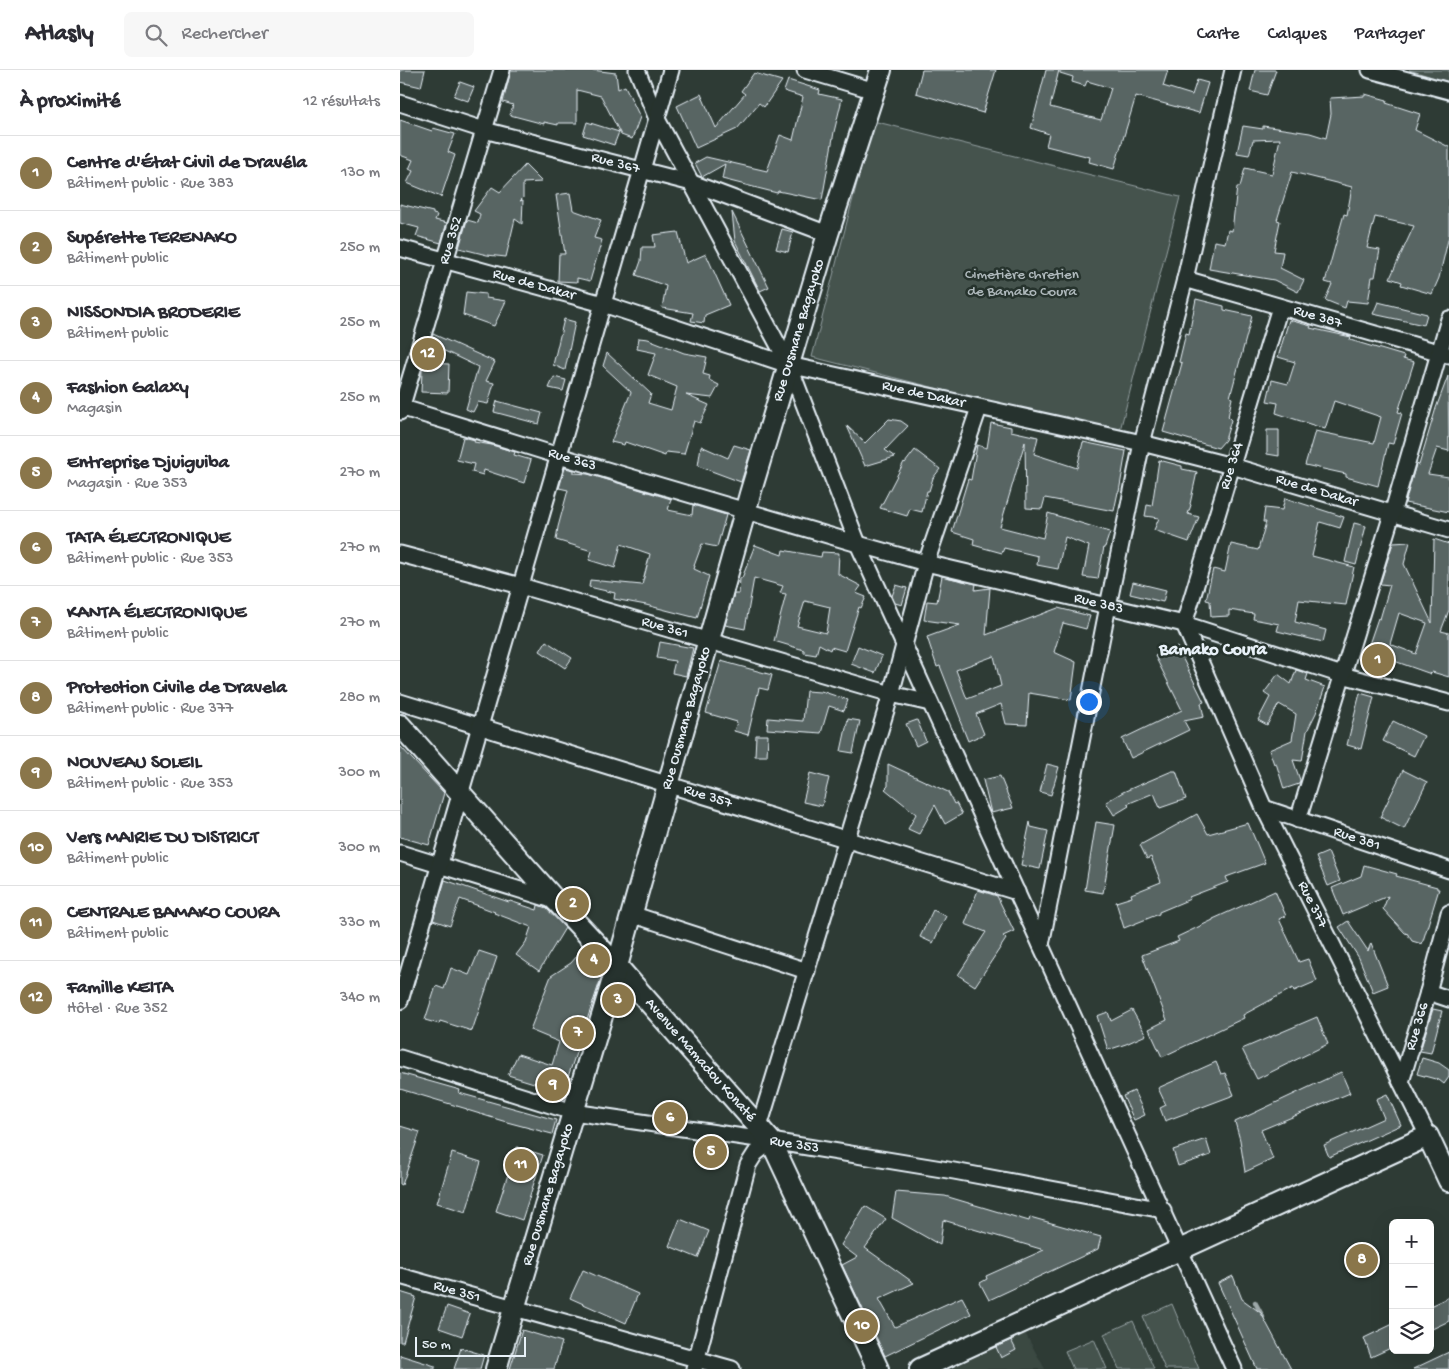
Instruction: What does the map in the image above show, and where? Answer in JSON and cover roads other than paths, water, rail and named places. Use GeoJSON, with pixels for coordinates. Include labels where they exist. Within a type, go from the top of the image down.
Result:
{"type":"FeatureCollection","features":[{"type":"Feature","properties":{"kind":"main road","name":"Rue Ousmane Bagayoko"},"geometry":{"type":"LineString","coordinates":[[496,1369],[617,966],[789,365],[828,234],[881,70]]}},
{"type":"Feature","properties":{"kind":"main road","name":"Avenue Mamadou Konaté"},"geometry":{"type":"LineString","coordinates":[[400,725],[765,1134],[878,1369]]}},
{"type":"Feature","properties":{"kind":"main road","name":"Rue 377"},"geometry":{"type":"LineString","coordinates":[[1428,1136],[1449,1181]]}},
{"type":"Feature","properties":{"kind":"main road"},"geometry":{"type":"LineString","coordinates":[[920,1369],[1428,1136]]}},
{"type":"Feature","properties":{"kind":"street","name":"Rue 352"},"geometry":{"type":"LineString","coordinates":[[400,409],[502,70]]}},
{"type":"Feature","properties":{"kind":"street"},"geometry":{"type":"LineString","coordinates":[[638,70],[657,119],[789,365],[858,544],[1181,1249],[1234,1369]]}},
{"type":"Feature","properties":{"kind":"street"},"geometry":{"type":"LineString","coordinates":[[400,1001],[671,70]]}},
{"type":"Feature","properties":{"kind":"street"},"geometry":{"type":"LineString","coordinates":[[805,70],[875,91]]}},
{"type":"Feature","properties":{"kind":"street"},"geometry":{"type":"LineString","coordinates":[[1041,945],[1142,443],[1185,279],[1233,70]]}},
{"type":"Feature","properties":{"kind":"street"},"geometry":{"type":"LineString","coordinates":[[1370,70],[1449,92]]}},
{"type":"Feature","properties":{"kind":"street","name":"Rue 367"},"geometry":{"type":"LineString","coordinates":[[400,103],[484,130],[692,183],[828,234]]}},
{"type":"Feature","properties":{"kind":"street","name":"Rue de Dakar"},"geometry":{"type":"LineString","coordinates":[[400,248],[603,304],[789,365],[1142,443],[1232,466],[1449,530]]}},
{"type":"Feature","properties":{"kind":"street","name":"Rue 387"},"geometry":{"type":"LineString","coordinates":[[1185,279],[1444,354]]}},
{"type":"Feature","properties":{"kind":"street","name":"Rue 364"},"geometry":{"type":"LineString","coordinates":[[1184,624],[1280,307]]}},
{"type":"Feature","properties":{"kind":"street"},"geometry":{"type":"LineString","coordinates":[[1298,820],[1392,514],[1444,354],[1449,319]]}},
{"type":"Feature","properties":{"kind":"street"},"geometry":{"type":"LineString","coordinates":[[696,1364],[748,1165],[765,1134],[807,971],[891,694],[926,563],[979,408]]}},
{"type":"Feature","properties":{"kind":"street","name":"Rue 363"},"geometry":{"type":"LineString","coordinates":[[400,409],[746,511]]}},
{"type":"Feature","properties":{"kind":"street","name":"Rue 383"},"geometry":{"type":"LineString","coordinates":[[746,511],[926,563],[1184,624],[1342,675],[1449,703]]}},
{"type":"Feature","properties":{"kind":"street","name":"Rue 361"},"geometry":{"type":"LineString","coordinates":[[400,554],[521,586],[891,694],[930,703]]}},
{"type":"Feature","properties":{"kind":"street","name":"Rue 377"},"geometry":{"type":"LineString","coordinates":[[1184,624],[1264,808],[1428,1136]]}},
{"type":"Feature","properties":{"kind":"street","name":"Rue 357"},"geometry":{"type":"LineString","coordinates":[[400,702],[1017,892]]}},
{"type":"Feature","properties":{"kind":"street","name":"Rue 381"},"geometry":{"type":"LineString","coordinates":[[1264,808],[1449,870]]}},
{"type":"Feature","properties":{"kind":"street"},"geometry":{"type":"LineString","coordinates":[[400,853],[558,902]]}},
{"type":"Feature","properties":{"kind":"street","name":"Rue 366"},"geometry":{"type":"LineString","coordinates":[[1401,1082],[1449,913]]}},
{"type":"Feature","properties":{"kind":"street"},"geometry":{"type":"LineString","coordinates":[[631,914],[807,971]]}},
{"type":"Feature","properties":{"kind":"street"},"geometry":{"type":"LineString","coordinates":[[1428,992],[1449,999]]}},
{"type":"Feature","properties":{"kind":"street","name":"Rue 353"},"geometry":{"type":"LineString","coordinates":[[400,1058],[573,1112],[765,1134],[1163,1210]]}},
{"type":"Feature","properties":{"kind":"street","name":"Rue 351"},"geometry":{"type":"LineString","coordinates":[[400,1276],[514,1308],[696,1364],[732,1369]]}},
{"type":"Feature","properties":{"kind":"waterway"},"geometry":{"type":"LineString","coordinates":[[1255,1302],[1263,1317]]}},
{"type":"Feature","properties":{"kind":"place","name":"Famille KEITA"},"geometry":{"type":"Point","coordinates":[428,354]}},
{"type":"Feature","properties":{"kind":"place","name":"Centre d'État Civil de Dravéla"},"geometry":{"type":"Point","coordinates":[1378,660]}},
{"type":"Feature","properties":{"kind":"place","name":"Supérette TERENAKO"},"geometry":{"type":"Point","coordinates":[573,904]}},
{"type":"Feature","properties":{"kind":"place","name":"Fashion Galaxy"},"geometry":{"type":"Point","coordinates":[594,960]}},
{"type":"Feature","properties":{"kind":"place","name":"NISSONDIA BRODERIE"},"geometry":{"type":"Point","coordinates":[618,1000]}},
{"type":"Feature","properties":{"kind":"place","name":"KANTA ÉLECTRONIQUE"},"geometry":{"type":"Point","coordinates":[578,1033]}},
{"type":"Feature","properties":{"kind":"place","name":"NOUVEAU SOLEIL"},"geometry":{"type":"Point","coordinates":[553,1085]}},
{"type":"Feature","properties":{"kind":"place","name":"TATA ÉLECTRONIQUE"},"geometry":{"type":"Point","coordinates":[670,1118]}},
{"type":"Feature","properties":{"kind":"place","name":"Entreprise Djuiguiba"},"geometry":{"type":"Point","coordinates":[711,1152]}},
{"type":"Feature","properties":{"kind":"place","name":"CENTRALE BAMAKO COURA"},"geometry":{"type":"Point","coordinates":[521,1165]}},
{"type":"Feature","properties":{"kind":"place","name":"Protection Civile de Dravela"},"geometry":{"type":"Point","coordinates":[1362,1260]}},
{"type":"Feature","properties":{"kind":"place","name":"Vers MAIRIE DU DISTRICT"},"geometry":{"type":"Point","coordinates":[862,1326]}},
{"type":"Feature","properties":{"kind":"district","name":"Bamako Coura"},"geometry":{"type":"Point","coordinates":[1213,650]}},
{"type":"Feature","properties":{"kind":"park label","name":"Cimetière chretien de Bamako Coura"},"geometry":{"type":"Point","coordinates":[1022,284]}}]}
